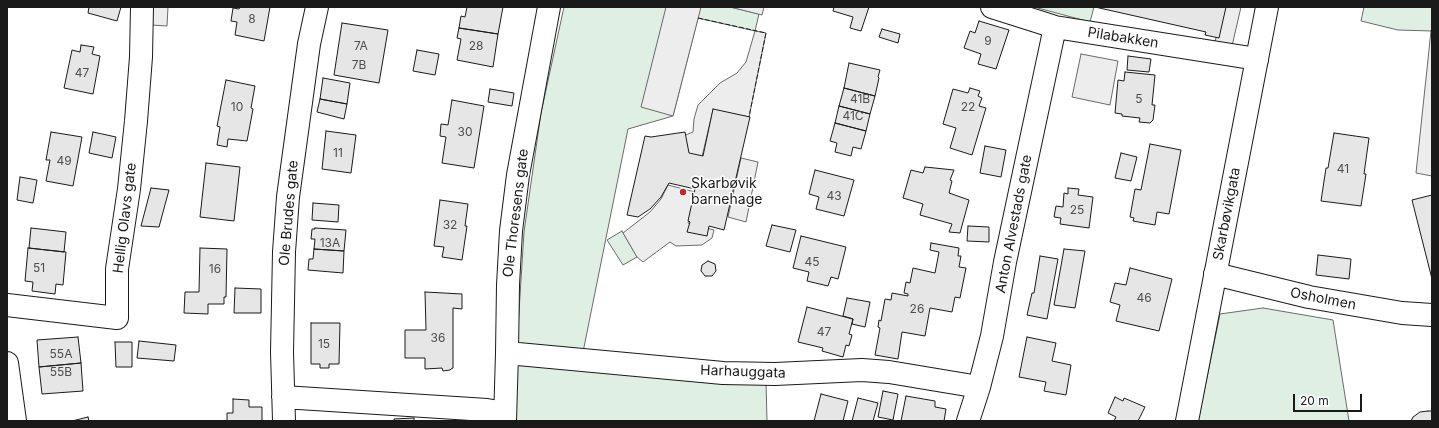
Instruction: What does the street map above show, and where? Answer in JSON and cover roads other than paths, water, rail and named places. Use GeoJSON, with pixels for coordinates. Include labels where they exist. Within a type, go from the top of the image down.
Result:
{"type":"FeatureCollection","features":[{"type":"Feature","properties":{"kind":"street","name":"Hellig Olavs gate"},"geometry":{"type":"LineString","coordinates":[[7,305],[117,318],[117,269],[129,189],[135,129],[141,57],[142,7]]}},
{"type":"Feature","properties":{"kind":"street","name":"Ole Brudes gate"},"geometry":{"type":"LineString","coordinates":[[284,421],[284,252],[288,198],[309,44],[317,7]]}},
{"type":"Feature","properties":{"kind":"street","name":"Ole Thoresens gate"},"geometry":{"type":"LineString","coordinates":[[505,417],[508,285],[512,224],[524,139],[549,7]]}},
{"type":"Feature","properties":{"kind":"street","name":"Pilabakken"},"geometry":{"type":"LineString","coordinates":[[992,7],[1055,27],[1257,59]]}},
{"type":"Feature","properties":{"kind":"street","name":"Skarbøvikgata"},"geometry":{"type":"LineString","coordinates":[[1187,421],[1267,7]]}},
{"type":"Feature","properties":{"kind":"street","name":"Anton Alvestads gate"},"geometry":{"type":"LineString","coordinates":[[968,421],[979,387],[992,336],[1005,262],[1055,27]]}},
{"type":"Feature","properties":{"kind":"street","name":"Osholmen"},"geometry":{"type":"LineString","coordinates":[[1215,274],[1310,297],[1402,314],[1432,315]]}},
{"type":"Feature","properties":{"kind":"street","name":"Harhauggata"},"geometry":{"type":"LineString","coordinates":[[507,353],[723,372],[775,374],[862,370],[889,372],[979,387]]}},
{"type":"Feature","properties":{"kind":"street"},"geometry":{"type":"LineString","coordinates":[[7,363],[15,421]]}},
{"type":"Feature","properties":{"kind":"street"},"geometry":{"type":"LineString","coordinates":[[283,397],[505,417]]}},
{"type":"Feature","properties":{"kind":"place","name":"Skarbøvik barnehage"},"geometry":{"type":"Point","coordinates":[683,192]}}]}
